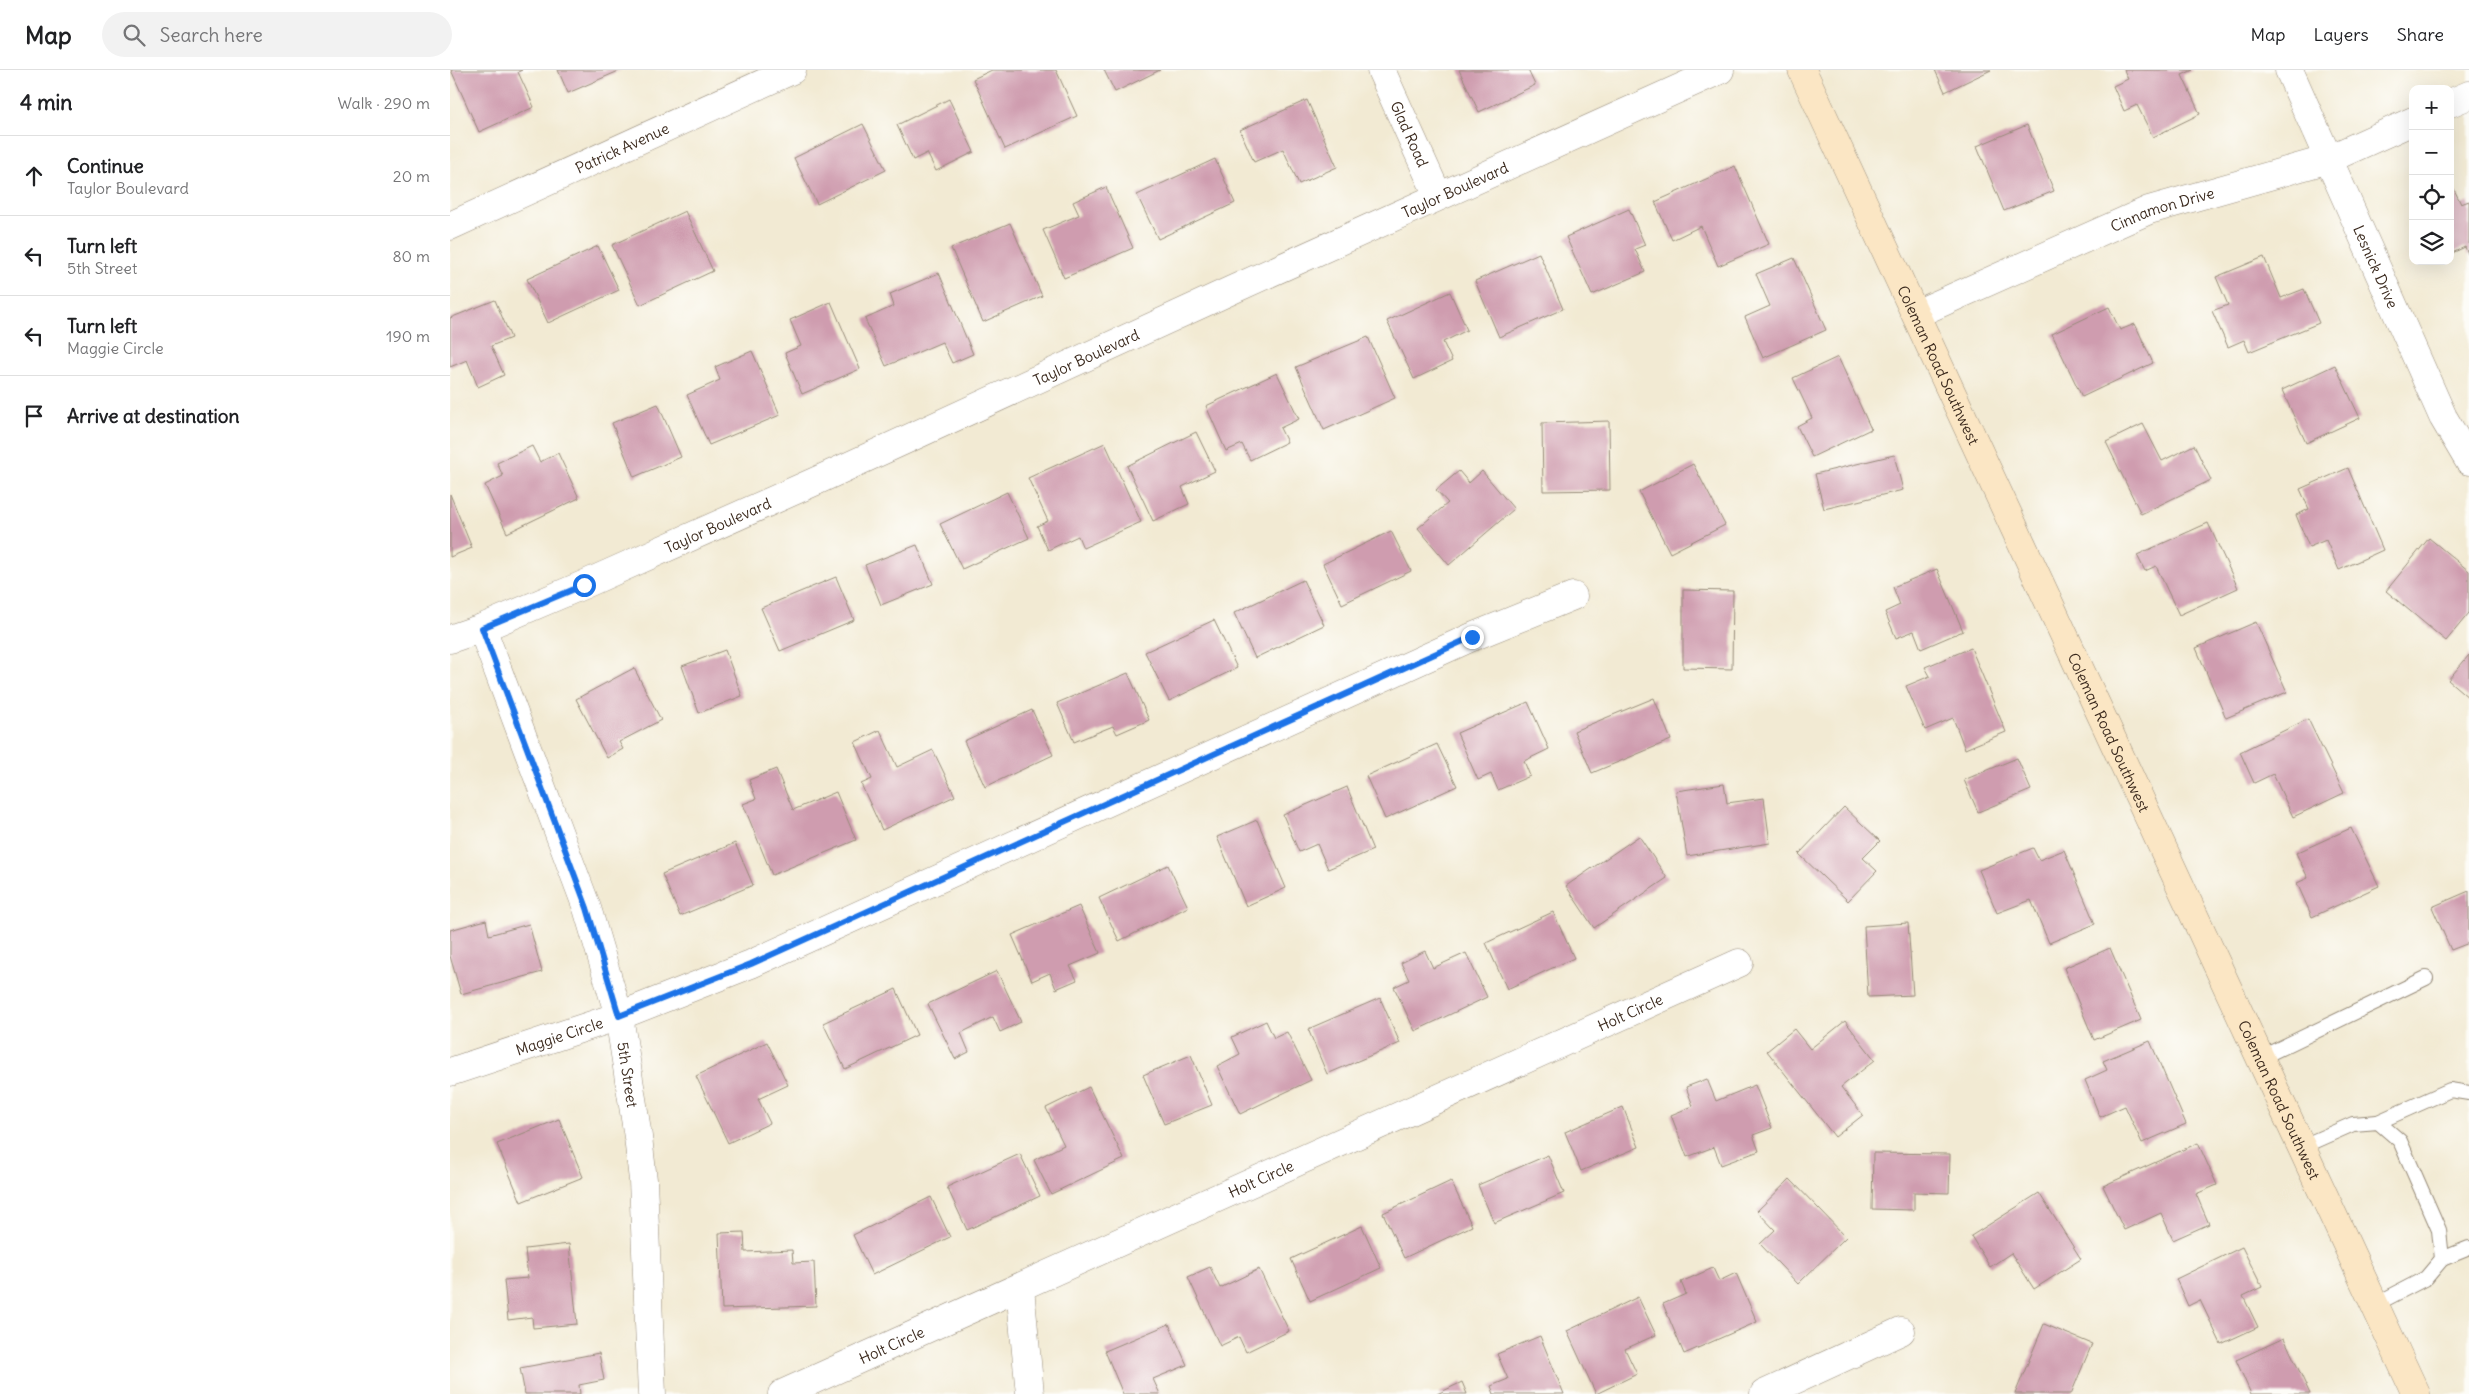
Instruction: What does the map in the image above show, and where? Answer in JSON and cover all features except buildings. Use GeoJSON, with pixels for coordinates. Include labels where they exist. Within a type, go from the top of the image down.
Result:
{"type":"FeatureCollection","features":[{"type":"Feature","properties":{"kind":"street","name":"Patrick Avenue"},"geometry":{"type":"LineString","coordinates":[[450,226],[792,70]]}},
{"type":"Feature","properties":{"kind":"street","name":"Glad Road"},"geometry":{"type":"LineString","coordinates":[[1381,70],[1438,196]]}},
{"type":"Feature","properties":{"kind":"street","name":"Taylor Boulevard"},"geometry":{"type":"LineString","coordinates":[[450,639],[482,628],[816,481],[1438,196],[1720,70]]}},
{"type":"Feature","properties":{"kind":"street","name":"Coleman Road Southwest"},"geometry":{"type":"LineString","coordinates":[[1802,70],[2416,1394]]}},
{"type":"Feature","properties":{"kind":"street","name":"Lesnick Drive"},"geometry":{"type":"LineString","coordinates":[[2289,70],[2443,417],[2469,461]]}},
{"type":"Feature","properties":{"kind":"street"},"geometry":{"type":"LineString","coordinates":[[2454,102],[2469,95]]}},
{"type":"Feature","properties":{"kind":"street","name":"Cinnamon Drive"},"geometry":{"type":"LineString","coordinates":[[1916,314],[2149,210],[2329,159],[2409,122]]}},
{"type":"Feature","properties":{"kind":"street","name":"Maggie Circle"},"geometry":{"type":"LineString","coordinates":[[450,1072],[619,1016],[751,964],[1463,641],[1573,596]]}},
{"type":"Feature","properties":{"kind":"street","name":"5th Street"},"geometry":{"type":"LineString","coordinates":[[482,628],[587,908],[619,1016],[643,1180],[652,1394]]}},
{"type":"Feature","properties":{"kind":"street","name":"Holt Circle"},"geometry":{"type":"LineString","coordinates":[[782,1394],[1020,1288],[1487,1074],[1738,963]]}},
{"type":"Feature","properties":{"kind":"street"},"geometry":{"type":"LineString","coordinates":[[1020,1288],[1030,1394]]}},
{"type":"Feature","properties":{"kind":"street"},"geometry":{"type":"LineString","coordinates":[[1764,1394],[1901,1331]]}},
{"type":"Feature","properties":{"kind":"lane"},"geometry":{"type":"LineString","coordinates":[[2260,1058],[2426,978]]}},
{"type":"Feature","properties":{"kind":"lane"},"geometry":{"type":"LineString","coordinates":[[2301,1147],[2353,1124],[2378,1122],[2450,1090],[2469,1093]]}},
{"type":"Feature","properties":{"kind":"lane"},"geometry":{"type":"LineString","coordinates":[[2378,1122],[2400,1141],[2439,1230],[2442,1259]]}},
{"type":"Feature","properties":{"kind":"lane"},"geometry":{"type":"LineString","coordinates":[[2374,1305],[2426,1278],[2442,1259],[2469,1248]]}},
{"type":"Feature","properties":{"kind":"route"},"geometry":{"type":"LineString","coordinates":[[584,585],[482,628],[587,908],[619,1016],[751,964],[1472,637]]}}]}
